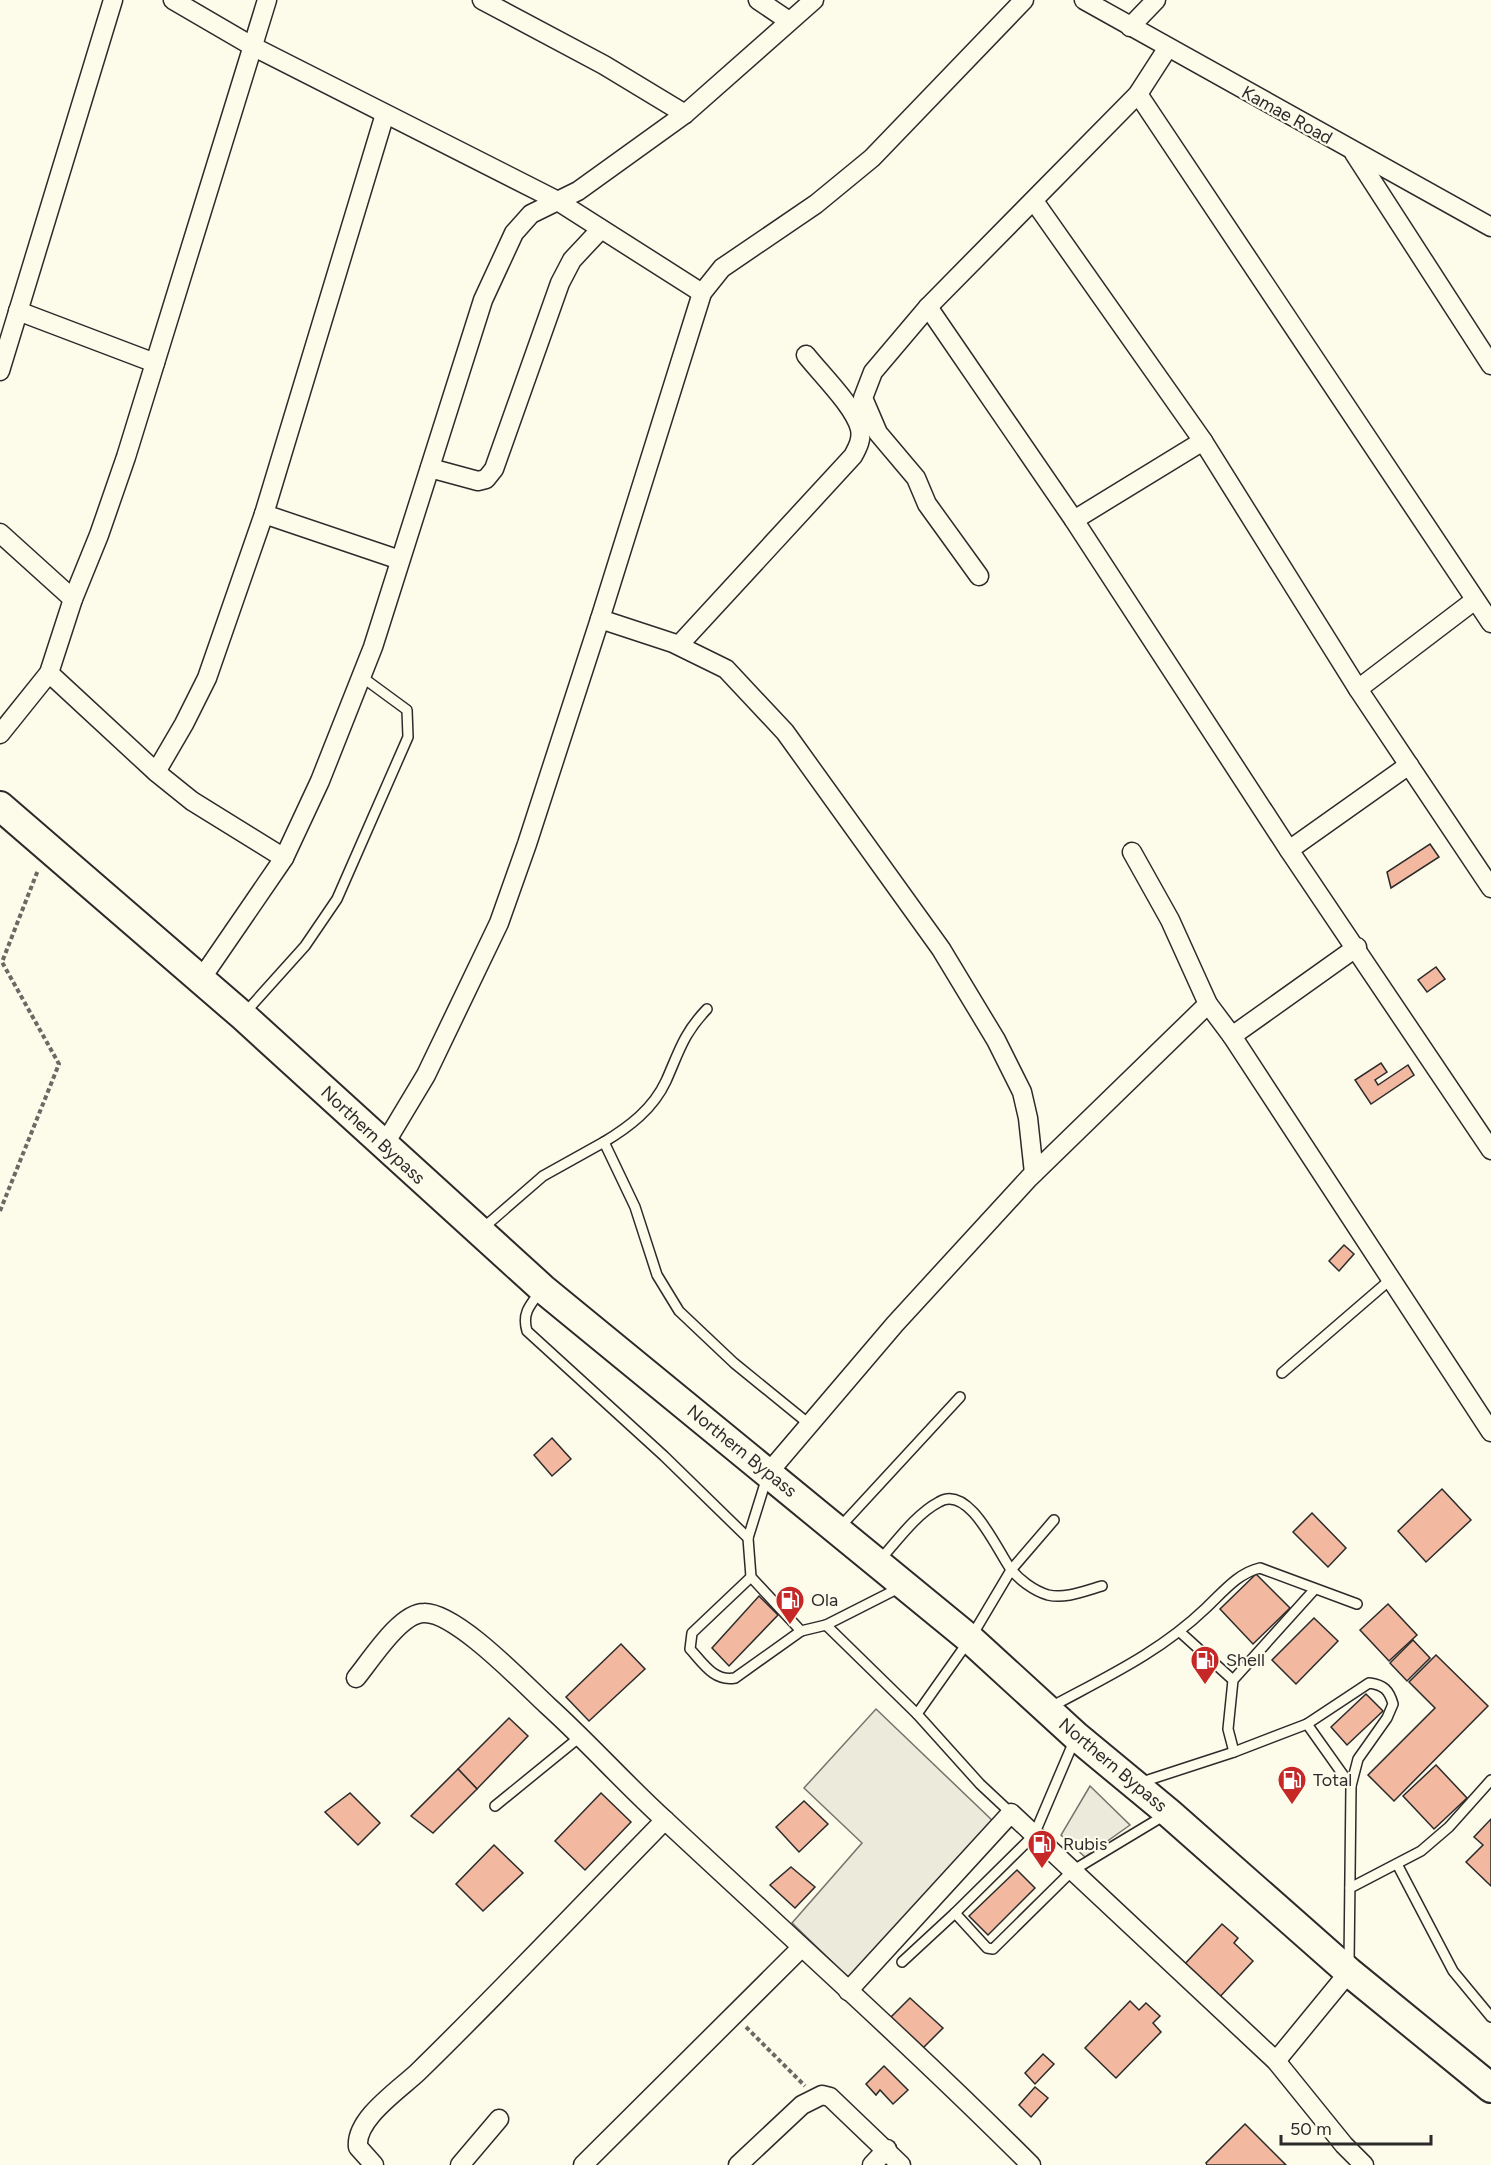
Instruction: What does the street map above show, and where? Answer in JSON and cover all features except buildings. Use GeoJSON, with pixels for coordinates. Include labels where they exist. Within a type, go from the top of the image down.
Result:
{"type":"FeatureCollection","features":[{"type":"Feature","properties":{"kind":"main road","name":"Northern Bypass"},"geometry":{"type":"LineString","coordinates":[[0,806],[243,1016],[543,1289],[970,1639],[1076,1736],[1169,1813],[1349,1972],[1491,2088]]}},
{"type":"Feature","properties":{"kind":"street"},"geometry":{"type":"LineString","coordinates":[[0,371],[113,0]]}},
{"type":"Feature","properties":{"kind":"street"},"geometry":{"type":"LineString","coordinates":[[172,0],[252,46],[385,114],[411,124],[556,200],[702,293]]}},
{"type":"Feature","properties":{"kind":"street"},"geometry":{"type":"LineString","coordinates":[[0,734],[49,674],[73,599],[99,535],[155,363],[267,0]]}},
{"type":"Feature","properties":{"kind":"street"},"geometry":{"type":"LineString","coordinates":[[482,0],[604,65],[685,114]]}},
{"type":"Feature","properties":{"kind":"street"},"geometry":{"type":"LineString","coordinates":[[758,0],[789,21]]}},
{"type":"Feature","properties":{"kind":"street"},"geometry":{"type":"LineString","coordinates":[[201,979],[284,858],[320,781],[362,677],[483,300],[506,247],[531,214],[578,191],[685,114],[814,0]]}},
{"type":"Feature","properties":{"kind":"street"},"geometry":{"type":"LineString","coordinates":[[384,1145],[426,1075],[499,922],[527,844],[600,619],[702,293],[722,268],[816,204],[872,158],[1024,0]]}},
{"type":"Feature","properties":{"kind":"street","name":"Kamae Road"},"geometry":{"type":"LineString","coordinates":[[1084,0],[1167,49],[1491,227]]}},
{"type":"Feature","properties":{"kind":"street"},"geometry":{"type":"LineString","coordinates":[[1130,27],[1156,0]]}},
{"type":"Feature","properties":{"kind":"street"},"geometry":{"type":"LineString","coordinates":[[979,576],[927,504],[916,478],[878,433],[863,398],[873,372],[928,306],[1138,94],[1167,49]]}},
{"type":"Feature","properties":{"kind":"street"},"geometry":{"type":"LineString","coordinates":[[1138,94],[1491,623]]}},
{"type":"Feature","properties":{"kind":"street"},"geometry":{"type":"LineString","coordinates":[[156,772],[207,678],[264,514],[385,114]]}},
{"type":"Feature","properties":{"kind":"street"},"geometry":{"type":"LineString","coordinates":[[1353,151],[1491,365]]}},
{"type":"Feature","properties":{"kind":"street"},"geometry":{"type":"LineString","coordinates":[[1034,201],[1203,441],[1358,689],[1491,888]]}},
{"type":"Feature","properties":{"kind":"street"},"geometry":{"type":"LineString","coordinates":[[430,468],[478,482],[486,479],[494,469],[560,283],[572,260],[601,229]]}},
{"type":"Feature","properties":{"kind":"street"},"geometry":{"type":"LineString","coordinates":[[928,306],[1074,520],[1289,850],[1357,947],[1491,1150]]}},
{"type":"Feature","properties":{"kind":"street"},"geometry":{"type":"LineString","coordinates":[[18,311],[155,363]]}},
{"type":"Feature","properties":{"kind":"street"},"geometry":{"type":"LineString","coordinates":[[678,645],[853,456],[861,441],[860,428],[848,408],[806,355]]}},
{"type":"Feature","properties":{"kind":"street"},"geometry":{"type":"LineString","coordinates":[[1074,520],[1203,441]]}},
{"type":"Feature","properties":{"kind":"street"},"geometry":{"type":"LineString","coordinates":[[264,514],[400,560]]}},
{"type":"Feature","properties":{"kind":"street"},"geometry":{"type":"LineString","coordinates":[[0,533],[73,599]]}},
{"type":"Feature","properties":{"kind":"street"},"geometry":{"type":"LineString","coordinates":[[1358,689],[1475,600]]}},
{"type":"Feature","properties":{"kind":"street"},"geometry":{"type":"LineString","coordinates":[[600,619],[678,645],[726,669],[785,732],[941,949],[996,1040],[1022,1092],[1028,1118],[1034,1173]]}},
{"type":"Feature","properties":{"kind":"street"},"geometry":{"type":"LineString","coordinates":[[49,674],[156,772],[192,801],[284,858]]}},
{"type":"Feature","properties":{"kind":"street"},"geometry":{"type":"LineString","coordinates":[[1289,850],[1409,765]]}},
{"type":"Feature","properties":{"kind":"street"},"geometry":{"type":"LineString","coordinates":[[1132,852],[1170,920],[1208,1004],[1233,1036],[1491,1432]]}},
{"type":"Feature","properties":{"kind":"street"},"geometry":{"type":"LineString","coordinates":[[1233,1036],[1357,947]]}},
{"type":"Feature","properties":{"kind":"street"},"geometry":{"type":"LineString","coordinates":[[769,1472],[895,1324],[1034,1173],[1208,1004]]}},
{"type":"Feature","properties":{"kind":"street"},"geometry":{"type":"LineString","coordinates":[[356,1678],[404,1619],[423,1612],[439,1615],[464,1630],[581,1736],[664,1820],[956,2090],[1025,2163]]}},
{"type":"Feature","properties":{"kind":"street"},"geometry":{"type":"LineString","coordinates":[[848,1991],[1011,1813],[1276,2061],[1344,2145],[1364,2165]]}},
{"type":"Feature","properties":{"kind":"street"},"geometry":{"type":"LineString","coordinates":[[374,2165],[358,2147],[358,2134],[367,2119],[418,2072],[664,1820]]}},
{"type":"Feature","properties":{"kind":"street"},"geometry":{"type":"LineString","coordinates":[[583,2165],[801,1948]]}},
{"type":"Feature","properties":{"kind":"street"},"geometry":{"type":"LineString","coordinates":[[1276,2061],[1349,1972]]}},
{"type":"Feature","properties":{"kind":"street"},"geometry":{"type":"LineString","coordinates":[[738,2165],[802,2104],[816,2097],[830,2097],[887,2149],[901,2165]]}},
{"type":"Feature","properties":{"kind":"street"},"geometry":{"type":"LineString","coordinates":[[460,2165],[499,2119]]}},
{"type":"Feature","properties":{"kind":"street"},"geometry":{"type":"LineString","coordinates":[[872,2165],[887,2149]]}},
{"type":"Feature","properties":{"kind":"lane"},"geometry":{"type":"LineString","coordinates":[[243,1016],[305,946],[337,899],[408,737],[407,710],[362,677]]}},
{"type":"Feature","properties":{"kind":"lane"},"geometry":{"type":"LineString","coordinates":[[478,1232],[543,1176],[637,1121],[665,1083],[678,1049],[695,1021],[707,1009]]}},
{"type":"Feature","properties":{"kind":"lane"},"geometry":{"type":"LineString","coordinates":[[604,1142],[634,1207],[657,1275],[679,1311],[734,1363],[809,1424]]}},
{"type":"Feature","properties":{"kind":"lane"},"geometry":{"type":"LineString","coordinates":[[1282,1373],[1391,1279]]}},
{"type":"Feature","properties":{"kind":"lane"},"geometry":{"type":"LineString","coordinates":[[543,1289],[527,1309],[524,1320],[527,1331],[664,1456],[748,1538]]}},
{"type":"Feature","properties":{"kind":"lane"},"geometry":{"type":"LineString","coordinates":[[838,1529],[960,1397]]}},
{"type":"Feature","properties":{"kind":"lane"},"geometry":{"type":"LineString","coordinates":[[769,1472],[748,1538],[751,1577],[801,1631]]}},
{"type":"Feature","properties":{"kind":"lane"},"geometry":{"type":"LineString","coordinates":[[878,1563],[940,1500],[953,1500],[964,1504],[976,1514],[1011,1570],[1030,1586],[1048,1595],[1069,1596],[1101,1586]]}},
{"type":"Feature","properties":{"kind":"lane"},"geometry":{"type":"LineString","coordinates":[[917,1714],[970,1639],[1011,1570],[1054,1520]]}},
{"type":"Feature","properties":{"kind":"lane"},"geometry":{"type":"LineString","coordinates":[[1047,1709],[1158,1649],[1180,1632],[1245,1571],[1260,1568],[1314,1590],[1357,1604]]}},
{"type":"Feature","properties":{"kind":"lane"},"geometry":{"type":"LineString","coordinates":[[751,1577],[692,1633],[690,1649],[717,1678],[726,1680],[735,1678],[801,1631],[826,1624],[904,1585]]}},
{"type":"Feature","properties":{"kind":"lane"},"geometry":{"type":"LineString","coordinates":[[1234,1752],[1228,1729],[1233,1680],[1314,1590]]}},
{"type":"Feature","properties":{"kind":"lane"},"geometry":{"type":"LineString","coordinates":[[826,1624],[917,1714],[980,1784],[1011,1813]]}},
{"type":"Feature","properties":{"kind":"lane"},"geometry":{"type":"LineString","coordinates":[[1180,1632],[1233,1680]]}},
{"type":"Feature","properties":{"kind":"lane"},"geometry":{"type":"LineString","coordinates":[[1134,1784],[1234,1752],[1306,1724],[1369,1683],[1379,1684],[1389,1691],[1393,1704],[1387,1718],[1358,1759],[1351,1786],[1349,1972]]}},
{"type":"Feature","properties":{"kind":"lane"},"geometry":{"type":"LineString","coordinates":[[1306,1724],[1351,1786]]}},
{"type":"Feature","properties":{"kind":"lane"},"geometry":{"type":"LineString","coordinates":[[495,1806],[581,1736]]}},
{"type":"Feature","properties":{"kind":"lane"},"geometry":{"type":"LineString","coordinates":[[902,1962],[1034,1835],[1076,1736]]}},
{"type":"Feature","properties":{"kind":"lane"},"geometry":{"type":"LineString","coordinates":[[1350,1888],[1421,1851],[1449,1827],[1491,1780]]}},
{"type":"Feature","properties":{"kind":"lane"},"geometry":{"type":"LineString","coordinates":[[955,1913],[987,1948],[993,1949],[1072,1871],[1169,1813]]}},
{"type":"Feature","properties":{"kind":"lane"},"geometry":{"type":"LineString","coordinates":[[1397,1864],[1453,1971],[1491,2017]]}},
{"type":"Feature","properties":{"kind":"path"},"geometry":{"type":"LineString","coordinates":[[0,1211],[59,1064],[2,962],[47,847]]}},
{"type":"Feature","properties":{"kind":"path"},"geometry":{"type":"LineString","coordinates":[[733,2014],[816,2097]]}},
{"type":"Feature","properties":{"kind":"shaded area"},"geometry":{"type":"Polygon","coordinates":[[[876,1709],[995,1823],[850,1979],[792,1923],[862,1843],[804,1788],[876,1709]]]}},
{"type":"Feature","properties":{"kind":"shaded area"},"geometry":{"type":"Polygon","coordinates":[[[1090,1786],[1130,1825],[1085,1857],[1061,1835],[1090,1786]]]}},
{"type":"Feature","properties":{"kind":"place","name":"Ola"},"geometry":{"type":"Point","coordinates":[790,1626]}},
{"type":"Feature","properties":{"kind":"place","name":"Shell"},"geometry":{"type":"Point","coordinates":[1205,1686]}},
{"type":"Feature","properties":{"kind":"place","name":"Total"},"geometry":{"type":"Point","coordinates":[1292,1806]}},
{"type":"Feature","properties":{"kind":"place","name":"Rubis"},"geometry":{"type":"Point","coordinates":[1042,1870]}}]}
